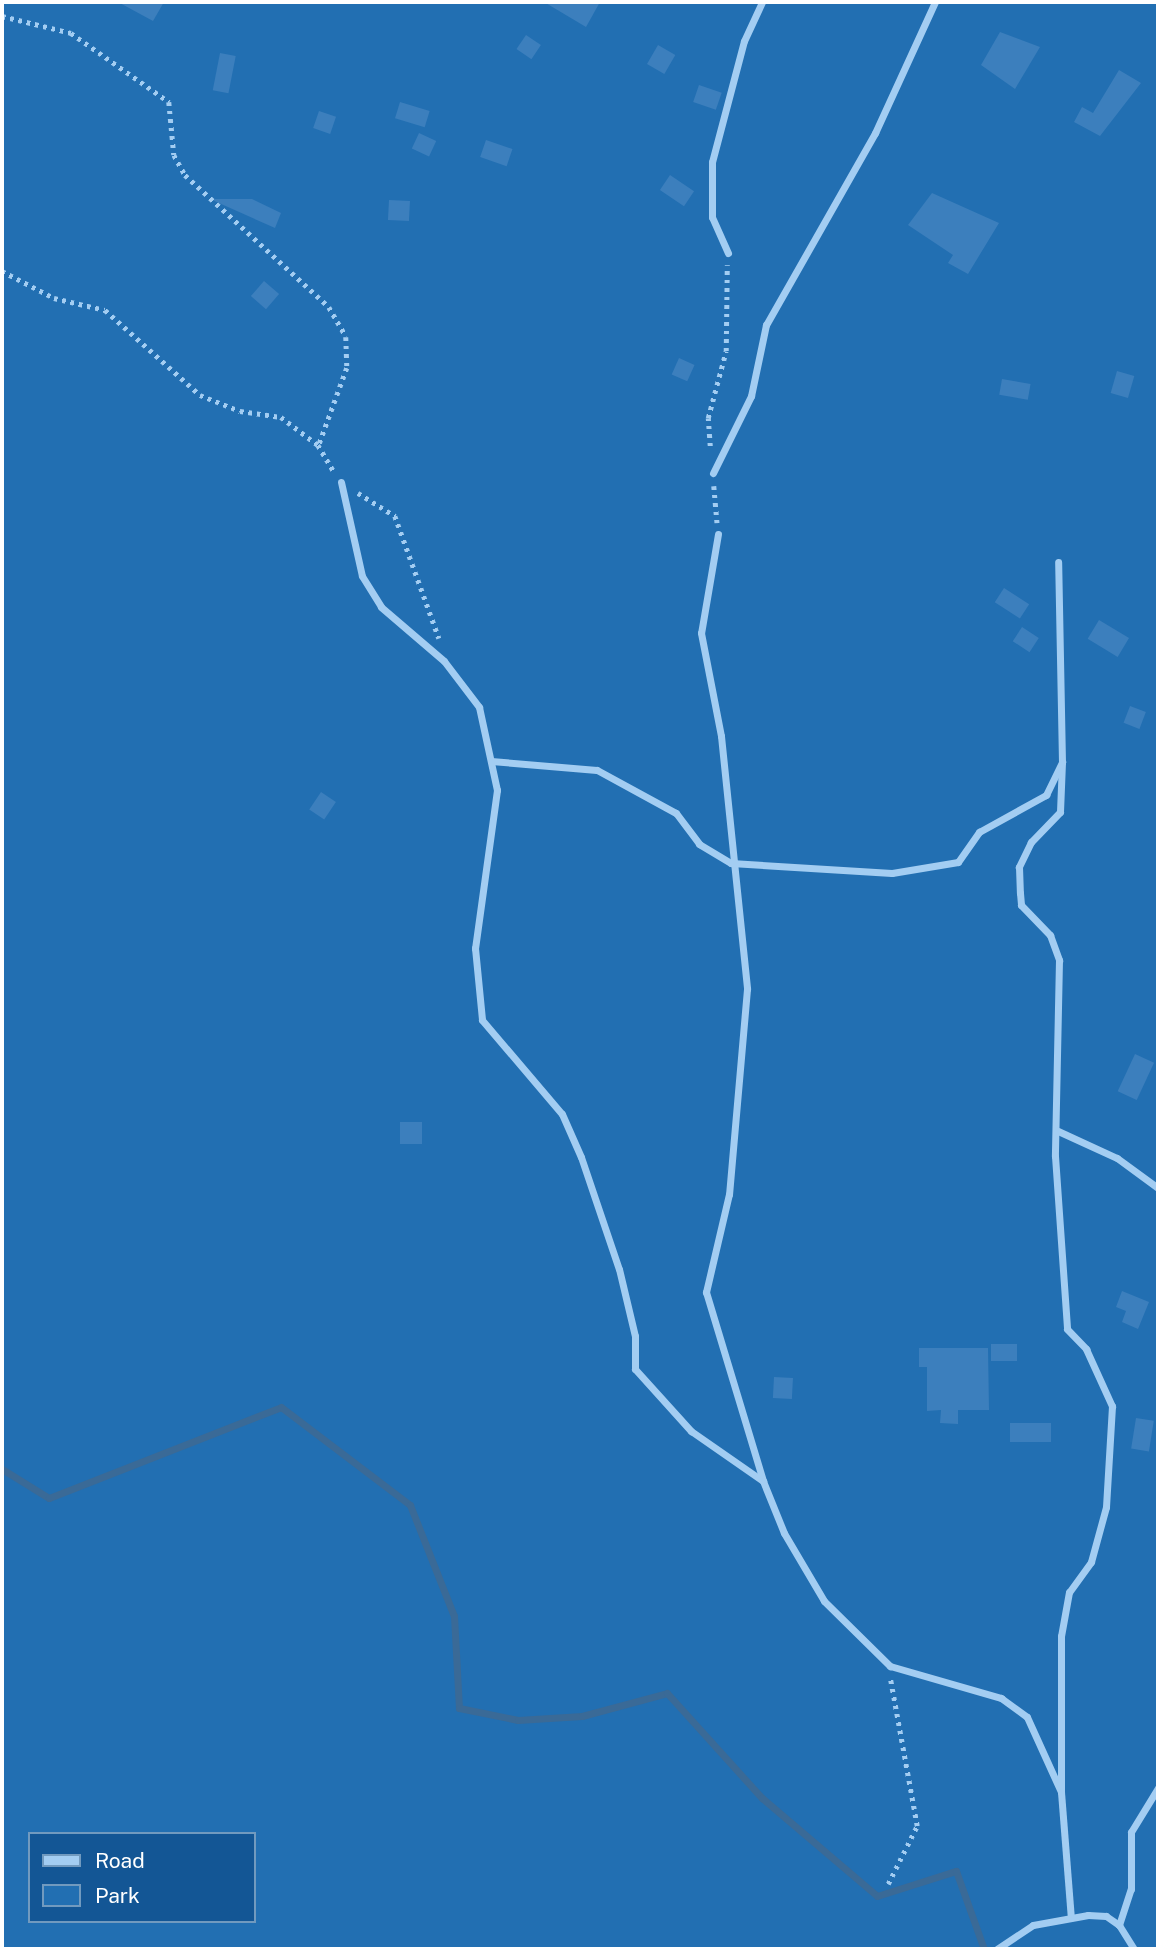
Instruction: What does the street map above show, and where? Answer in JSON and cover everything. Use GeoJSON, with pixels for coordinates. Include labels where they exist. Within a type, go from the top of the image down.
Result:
{"type":"FeatureCollection","features":[{"type":"Feature","properties":{"kind":"street"},"geometry":{"type":"LineString","coordinates":[[728,253],[712,217],[712,162],[744,41],[762,2]]}},
{"type":"Feature","properties":{"kind":"street"},"geometry":{"type":"LineString","coordinates":[[713,473],[751,396],[766,325],[876,133],[935,2]]}},
{"type":"Feature","properties":{"kind":"street"},"geometry":{"type":"LineString","coordinates":[[341,482],[362,576],[381,607],[444,661],[479,707],[497,790],[475,948],[482,1020],[567,1124],[619,1269],[635,1336],[635,1369],[691,1432],[764,1481]]}},
{"type":"Feature","properties":{"kind":"street"},"geometry":{"type":"LineString","coordinates":[[718,534],[701,633],[721,736],[731,863],[747,989],[729,1194],[706,1292],[764,1481],[784,1533],[824,1601],[891,1666],[1001,1698],[1027,1717],[1061,1791]]}},
{"type":"Feature","properties":{"kind":"street"},"geometry":{"type":"LineString","coordinates":[[1058,562],[1062,762],[1060,812],[1031,842],[1019,867],[1021,905],[1050,934],[1059,960],[1058,1131],[1067,1329],[1086,1349],[1112,1406],[1106,1507],[1091,1562],[1069,1592],[1061,1636],[1061,1791],[1071,1918]]}},
{"type":"Feature","properties":{"kind":"street"},"geometry":{"type":"LineString","coordinates":[[491,761],[597,770],[676,813],[699,844],[731,863],[892,873],[958,862],[979,832],[1046,795],[1062,762]]}},
{"type":"Feature","properties":{"kind":"street"},"geometry":{"type":"LineString","coordinates":[[1058,1131],[1117,1158],[1158,1188]]}},
{"type":"Feature","properties":{"kind":"street"},"geometry":{"type":"LineString","coordinates":[[1118,1925],[1131,1889],[1131,1832],[1158,1788]]}},
{"type":"Feature","properties":{"kind":"street"},"geometry":{"type":"LineString","coordinates":[[997,1949],[1033,1925],[1071,1918],[1106,1916],[1118,1925],[1134,1949]]}},
{"type":"Feature","properties":{"kind":"path"},"geometry":{"type":"LineString","coordinates":[[2,16],[71,33],[169,102],[174,155],[185,175],[329,307],[345,337],[347,368],[318,445]]}},
{"type":"Feature","properties":{"kind":"path"},"geometry":{"type":"LineString","coordinates":[[718,534],[708,418],[726,351],[728,253]]}},
{"type":"Feature","properties":{"kind":"path"},"geometry":{"type":"LineString","coordinates":[[2,271],[54,298],[105,310],[200,395],[240,411],[281,417],[318,445],[341,482],[395,516],[430,603],[444,661]]}},
{"type":"Feature","properties":{"kind":"path"},"geometry":{"type":"LineString","coordinates":[[888,1884],[917,1826],[890,1696],[891,1666]]}},
{"type":"Feature","properties":{"kind":"green space"},"geometry":{"type":"Polygon","coordinates":[[[2,2],[1158,2],[1158,1949],[2,1949],[2,2]]]}},
{"type":"Feature","properties":{"kind":"building"},"geometry":{"type":"Polygon","coordinates":[[[118,2],[164,2],[153,21],[118,2]]]}},
{"type":"Feature","properties":{"kind":"building"},"geometry":{"type":"Polygon","coordinates":[[[544,2],[600,2],[586,27],[544,2]]]}},
{"type":"Feature","properties":{"kind":"building"},"geometry":{"type":"Polygon","coordinates":[[[1000,32],[1040,47],[1015,89],[981,65],[1000,32]]]}},
{"type":"Feature","properties":{"kind":"building"},"geometry":{"type":"Polygon","coordinates":[[[526,35],[541,45],[531,59],[516,49],[526,35]]]}},
{"type":"Feature","properties":{"kind":"building"},"geometry":{"type":"Polygon","coordinates":[[[658,45],[675,55],[664,74],[647,64],[658,45]]]}},
{"type":"Feature","properties":{"kind":"building"},"geometry":{"type":"Polygon","coordinates":[[[220,53],[236,56],[228,93],[213,90],[220,53]]]}},
{"type":"Feature","properties":{"kind":"building"},"geometry":{"type":"Polygon","coordinates":[[[1119,70],[1141,83],[1100,136],[1074,122],[1082,107],[1093,113],[1119,70]]]}},
{"type":"Feature","properties":{"kind":"building"},"geometry":{"type":"Polygon","coordinates":[[[699,85],[722,93],[716,110],[693,102],[699,85]]]}},
{"type":"Feature","properties":{"kind":"building"},"geometry":{"type":"Polygon","coordinates":[[[400,102],[430,111],[425,127],[395,118],[400,102]]]}},
{"type":"Feature","properties":{"kind":"building"},"geometry":{"type":"Polygon","coordinates":[[[319,111],[336,117],[330,134],[313,128],[319,111]]]}},
{"type":"Feature","properties":{"kind":"building"},"geometry":{"type":"Polygon","coordinates":[[[419,133],[436,141],[429,156],[412,148],[419,133]]]}},
{"type":"Feature","properties":{"kind":"building"},"geometry":{"type":"Polygon","coordinates":[[[486,140],[512,149],[507,166],[480,157],[486,140]]]}},
{"type":"Feature","properties":{"kind":"building"},"geometry":{"type":"Polygon","coordinates":[[[670,175],[694,191],[684,206],[660,190],[670,175]]]}},
{"type":"Feature","properties":{"kind":"building"},"geometry":{"type":"Polygon","coordinates":[[[932,193],[999,223],[968,274],[948,263],[953,255],[908,225],[932,193]]]}},
{"type":"Feature","properties":{"kind":"building"},"geometry":{"type":"Polygon","coordinates":[[[210,199],[252,199],[281,213],[275,228],[210,199]]]}},
{"type":"Feature","properties":{"kind":"building"},"geometry":{"type":"Polygon","coordinates":[[[389,200],[410,201],[409,221],[388,220],[389,200]]]}},
{"type":"Feature","properties":{"kind":"building"},"geometry":{"type":"Polygon","coordinates":[[[264,281],[279,294],[266,309],[251,296],[264,281]]]}},
{"type":"Feature","properties":{"kind":"building"},"geometry":{"type":"Polygon","coordinates":[[[679,358],[695,365],[687,381],[672,374],[679,358]]]}},
{"type":"Feature","properties":{"kind":"building"},"geometry":{"type":"Polygon","coordinates":[[[1117,371],[1134,376],[1128,398],[1111,393],[1117,371]]]}},
{"type":"Feature","properties":{"kind":"building"},"geometry":{"type":"Polygon","coordinates":[[[1002,379],[1031,384],[1028,400],[999,395],[1002,379]]]}},
{"type":"Feature","properties":{"kind":"building"},"geometry":{"type":"Polygon","coordinates":[[[1004,588],[1029,604],[1020,619],[995,602],[1004,588]]]}},
{"type":"Feature","properties":{"kind":"building"},"geometry":{"type":"Polygon","coordinates":[[[1099,620],[1129,638],[1118,657],[1088,639],[1099,620]]]}},
{"type":"Feature","properties":{"kind":"building"},"geometry":{"type":"Polygon","coordinates":[[[1022,627],[1039,638],[1030,652],[1013,641],[1022,627]]]}},
{"type":"Feature","properties":{"kind":"building"},"geometry":{"type":"Polygon","coordinates":[[[1130,706],[1146,712],[1139,729],[1124,723],[1130,706]]]}},
{"type":"Feature","properties":{"kind":"building"},"geometry":{"type":"Polygon","coordinates":[[[321,792],[336,802],[324,819],[309,809],[321,792]]]}},
{"type":"Feature","properties":{"kind":"building"},"geometry":{"type":"Polygon","coordinates":[[[1135,1054],[1154,1063],[1137,1100],[1118,1091],[1135,1054]]]}},
{"type":"Feature","properties":{"kind":"building"},"geometry":{"type":"Polygon","coordinates":[[[400,1122],[422,1122],[422,1144],[400,1144],[400,1122]]]}},
{"type":"Feature","properties":{"kind":"building"},"geometry":{"type":"Polygon","coordinates":[[[1122,1291],[1149,1302],[1138,1329],[1122,1322],[1126,1311],[1116,1307],[1122,1291]]]}},
{"type":"Feature","properties":{"kind":"building"},"geometry":{"type":"Polygon","coordinates":[[[991,1344],[1017,1344],[1017,1361],[991,1361],[991,1344]]]}},
{"type":"Feature","properties":{"kind":"building"},"geometry":{"type":"Polygon","coordinates":[[[919,1348],[988,1348],[989,1410],[958,1410],[958,1424],[940,1423],[941,1410],[927,1411],[927,1367],[919,1367],[919,1348]]]}},
{"type":"Feature","properties":{"kind":"building"},"geometry":{"type":"Polygon","coordinates":[[[774,1377],[793,1378],[792,1399],[773,1398],[774,1377]]]}},
{"type":"Feature","properties":{"kind":"building"},"geometry":{"type":"Polygon","coordinates":[[[1136,1418],[1154,1421],[1149,1451],[1131,1449],[1136,1418]]]}},
{"type":"Feature","properties":{"kind":"building"},"geometry":{"type":"Polygon","coordinates":[[[1010,1423],[1051,1423],[1051,1442],[1010,1442],[1010,1423]]]}},
{"type":"Feature","properties":{"kind":"waterway"},"geometry":{"type":"LineString","coordinates":[[2,1469],[49,1498],[281,1407],[410,1505],[454,1616],[459,1708],[518,1720],[582,1716],[667,1693],[762,1798],[877,1896],[956,1871],[984,1949]]}}]}
